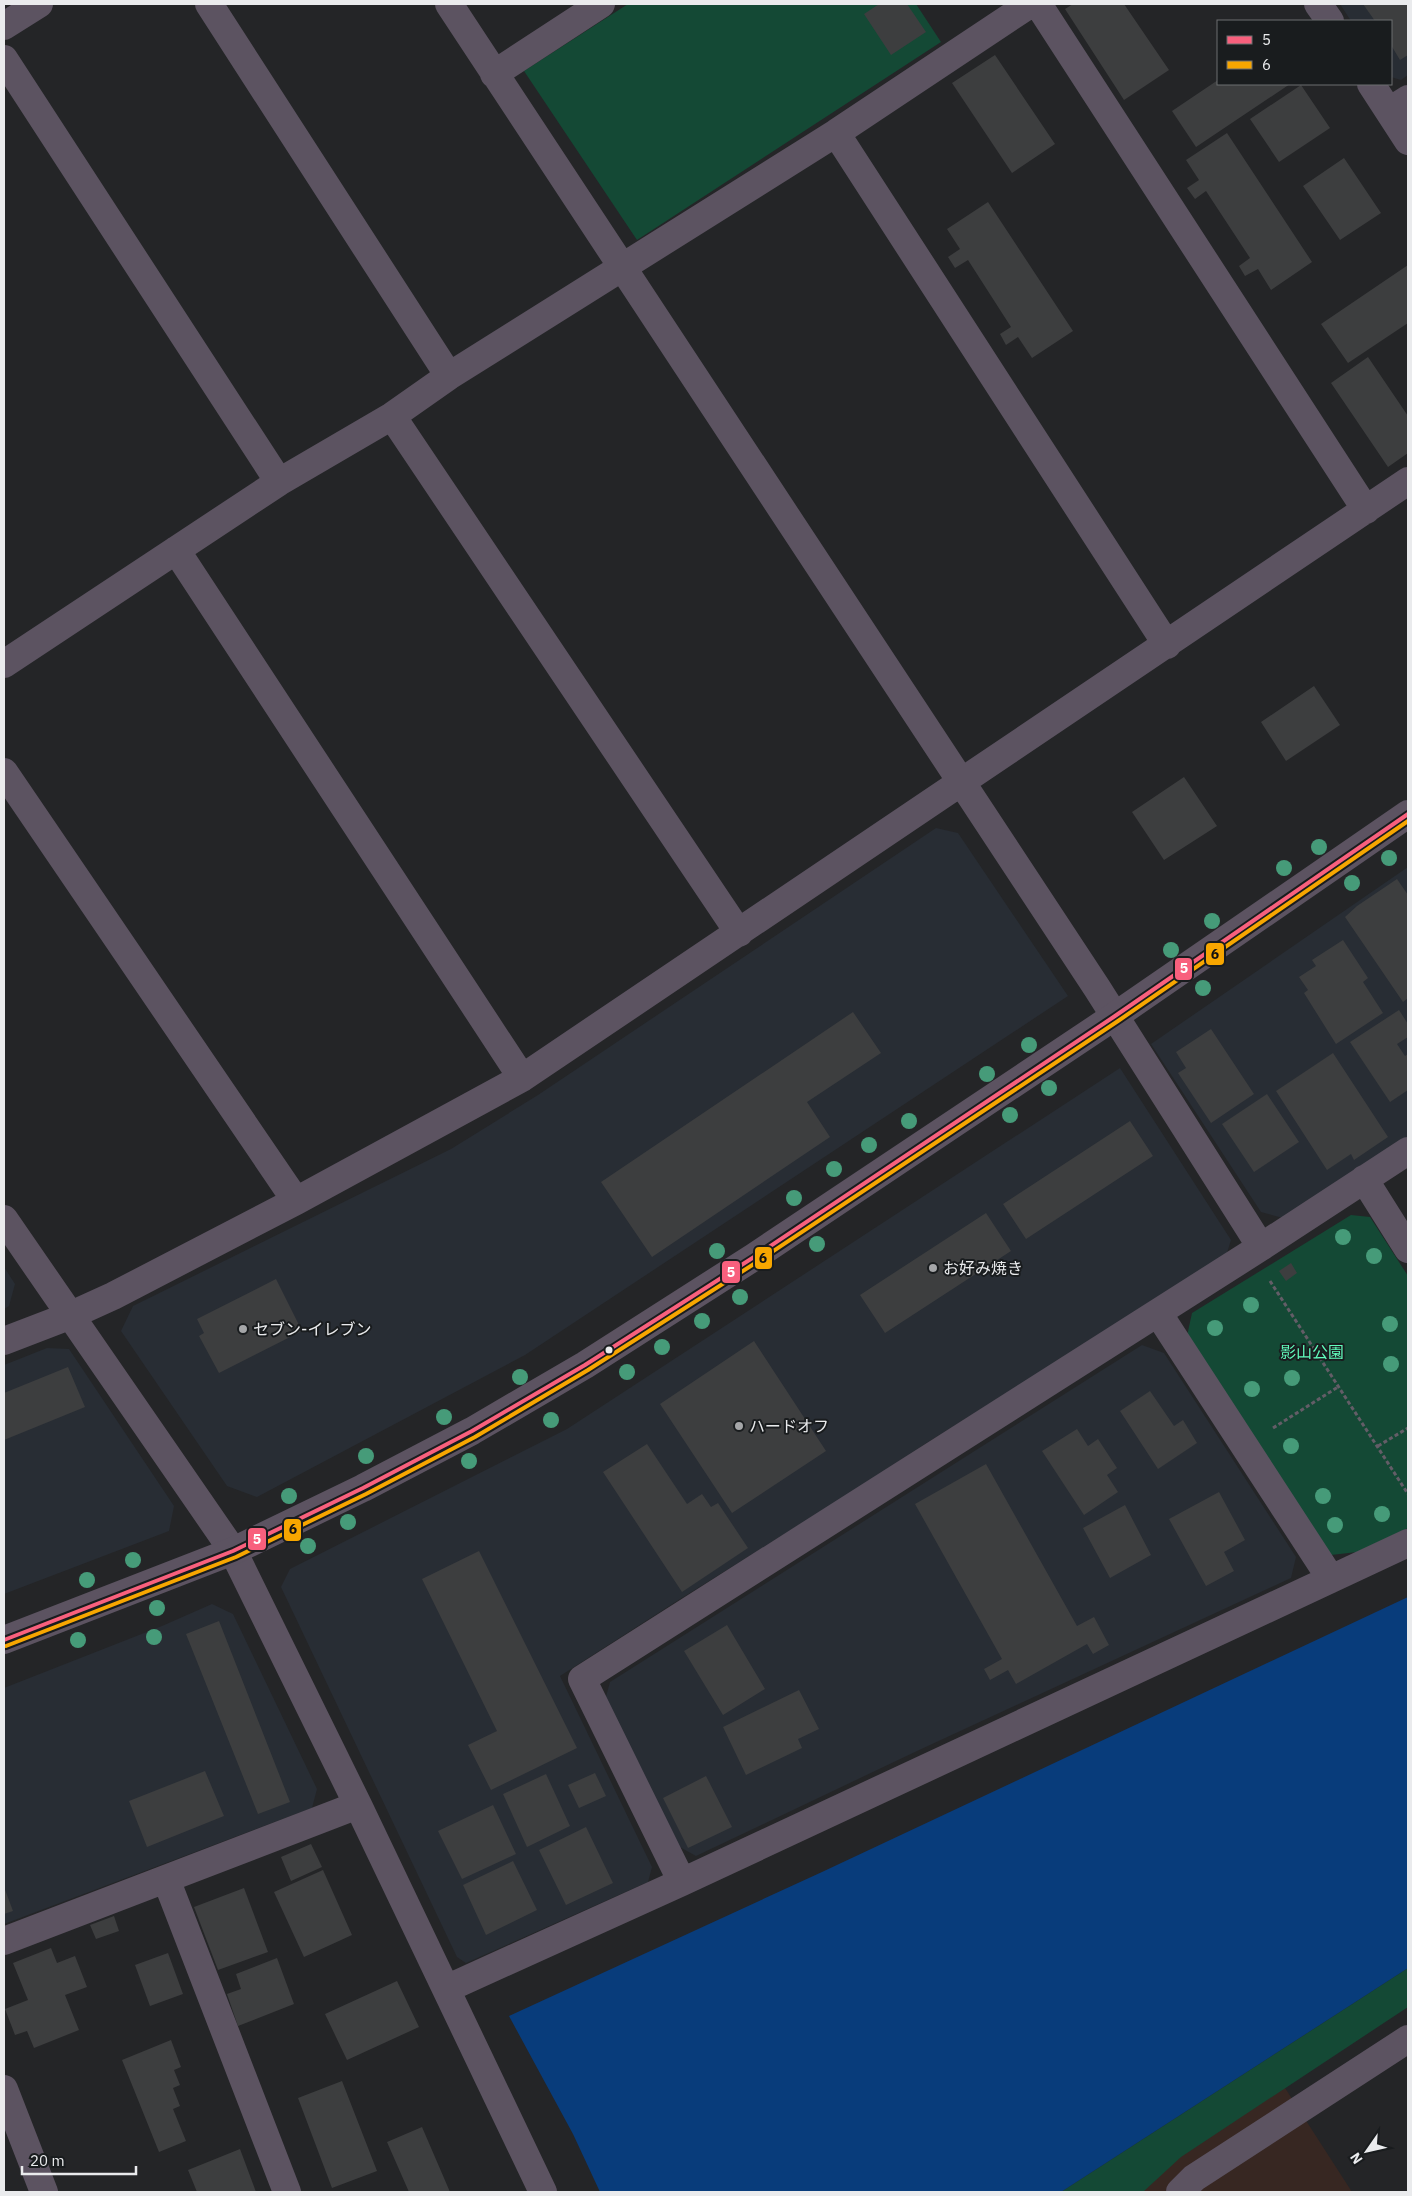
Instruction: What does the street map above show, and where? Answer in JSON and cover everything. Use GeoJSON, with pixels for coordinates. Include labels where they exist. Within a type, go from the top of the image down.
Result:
{"type":"FeatureCollection","features":[{"type":"Feature","properties":{"kind":"street"},"geometry":{"type":"LineString","coordinates":[[4,26],[39,4]]}},
{"type":"Feature","properties":{"kind":"street"},"geometry":{"type":"LineString","coordinates":[[209,4],[449,376]]}},
{"type":"Feature","properties":{"kind":"street"},"geometry":{"type":"LineString","coordinates":[[449,4],[1115,1016],[1256,1250]]}},
{"type":"Feature","properties":{"kind":"street"},"geometry":{"type":"LineString","coordinates":[[494,74],[601,4]]}},
{"type":"Feature","properties":{"kind":"street"},"geometry":{"type":"LineString","coordinates":[[4,664],[279,482],[392,416],[449,376],[836,133],[1030,4]]}},
{"type":"Feature","properties":{"kind":"street"},"geometry":{"type":"LineString","coordinates":[[1038,4],[1366,510]]}},
{"type":"Feature","properties":{"kind":"street"},"geometry":{"type":"LineString","coordinates":[[1318,4],[1329,20]]}},
{"type":"Feature","properties":{"kind":"street"},"geometry":{"type":"LineString","coordinates":[[4,59],[279,482]]}},
{"type":"Feature","properties":{"kind":"street"},"geometry":{"type":"LineString","coordinates":[[1372,85],[1398,105],[1408,142]]}},
{"type":"Feature","properties":{"kind":"street"},"geometry":{"type":"LineString","coordinates":[[836,133],[1167,645]]}},
{"type":"Feature","properties":{"kind":"street"},"geometry":{"type":"LineString","coordinates":[[392,416],[739,933]]}},
{"type":"Feature","properties":{"kind":"street"},"geometry":{"type":"LineString","coordinates":[[4,1341],[69,1316],[113,1296],[296,1201],[522,1078],[1408,481]]}},
{"type":"Feature","properties":{"kind":"street"},"geometry":{"type":"LineString","coordinates":[[176,550],[522,1078]]}},
{"type":"Feature","properties":{"kind":"street"},"geometry":{"type":"LineString","coordinates":[[4,772],[296,1201]]}},
{"type":"Feature","properties":{"kind":"street"},"geometry":{"type":"LineString","coordinates":[[4,1640],[233,1551],[364,1488],[472,1431],[585,1365],[746,1262],[1115,1016],[1408,814]]}},
{"type":"Feature","properties":{"kind":"street"},"geometry":{"type":"LineString","coordinates":[[682,1882],[582,1680],[1158,1313],[1408,1151]]}},
{"type":"Feature","properties":{"kind":"street"},"geometry":{"type":"LineString","coordinates":[[1364,1179],[1408,1249]]}},
{"type":"Feature","properties":{"kind":"street"},"geometry":{"type":"LineString","coordinates":[[4,1219],[69,1316],[233,1551],[358,1804],[543,2192]]}},
{"type":"Feature","properties":{"kind":"street"},"geometry":{"type":"LineString","coordinates":[[1158,1313],[1331,1579]]}},
{"type":"Feature","properties":{"kind":"street"},"geometry":{"type":"LineString","coordinates":[[446,1989],[682,1882],[1408,1543]]}},
{"type":"Feature","properties":{"kind":"street"},"geometry":{"type":"LineString","coordinates":[[4,1941],[358,1804]]}},
{"type":"Feature","properties":{"kind":"street"},"geometry":{"type":"LineString","coordinates":[[166,1879],[287,2192]]}},
{"type":"Feature","properties":{"kind":"street"},"geometry":{"type":"LineString","coordinates":[[1180,2192],[1194,2178],[1408,2039]]}},
{"type":"Feature","properties":{"kind":"street"},"geometry":{"type":"LineString","coordinates":[[4,2089],[44,2192]]}},
{"type":"Feature","properties":{"kind":"path"},"geometry":{"type":"LineString","coordinates":[[1256,1250],[1338,1387],[1408,1494]]}},
{"type":"Feature","properties":{"kind":"path"},"geometry":{"type":"LineString","coordinates":[[1245,1447],[1338,1387]]}},
{"type":"Feature","properties":{"kind":"path"},"geometry":{"type":"LineString","coordinates":[[1378,1446],[1408,1428]]}},
{"type":"Feature","properties":{"kind":"shaded area"},"geometry":{"type":"Polygon","coordinates":[[[1340,4],[1408,4],[1408,75],[1401,80],[1392,77],[1392,20],[1350,20],[1340,4]]]}},
{"type":"Feature","properties":{"kind":"shaded area"},"geometry":{"type":"Polygon","coordinates":[[[936,828],[958,833],[1068,996],[525,1355],[257,1497],[227,1486],[121,1331],[133,1306],[451,1149],[538,1095],[936,828]]]}},
{"type":"Feature","properties":{"kind":"shaded area"},"geometry":{"type":"Polygon","coordinates":[[[1408,867],[1408,1137],[1283,1218],[1261,1212],[1151,1044],[1408,867]]]}},
{"type":"Feature","properties":{"kind":"shaded area"},"geometry":{"type":"Polygon","coordinates":[[[1120,1068],[1231,1240],[1226,1256],[925,1444],[560,1676],[652,1867],[648,1882],[466,1963],[457,1957],[281,1587],[290,1569],[567,1429],[1120,1068]]]}},
{"type":"Feature","properties":{"kind":"shaded area"},"geometry":{"type":"Polygon","coordinates":[[[4,1267],[15,1284],[9,1306],[4,1309],[4,1267]]]}},
{"type":"Feature","properties":{"kind":"shaded area"},"geometry":{"type":"Polygon","coordinates":[[[1142,1345],[1164,1353],[1296,1557],[1291,1578],[917,1751],[696,1856],[678,1846],[604,1704],[610,1682],[1142,1345]]]}},
{"type":"Feature","properties":{"kind":"shaded area"},"geometry":{"type":"Polygon","coordinates":[[[47,1348],[69,1349],[174,1506],[169,1531],[4,1594],[4,1365],[47,1348]]]}},
{"type":"Feature","properties":{"kind":"shaded area"},"geometry":{"type":"Polygon","coordinates":[[[212,1604],[233,1614],[317,1789],[312,1808],[4,1924],[4,1688],[162,1626],[212,1604]]]}},
{"type":"Feature","properties":{"kind":"shaded area"},"geometry":{"type":"Polygon","coordinates":[[[1267,2060],[1352,2192],[1061,2192],[1177,2118],[1267,2060]]]}},
{"type":"Feature","properties":{"kind":"green space"},"geometry":{"type":"Polygon","coordinates":[[[628,4],[916,4],[941,42],[637,240],[524,71],[628,4]]]}},
{"type":"Feature","properties":{"kind":"green space","name":"影山公園"},"geometry":{"type":"Polygon","coordinates":[[[1351,1215],[1370,1217],[1408,1276],[1408,1528],[1357,1552],[1331,1555],[1187,1336],[1192,1313],[1351,1215]]]}},
{"type":"Feature","properties":{"kind":"green space"},"geometry":{"type":"Polygon","coordinates":[[[1408,1968],[1408,2007],[1181,2157],[1143,2192],[1061,2192],[1408,1968]]]}},
{"type":"Feature","properties":{"kind":"water"},"geometry":{"type":"Polygon","coordinates":[[[1408,1597],[1408,1968],[1061,2192],[600,2192],[573,2134],[509,2016],[822,1872],[1408,1597]]]}},
{"type":"Feature","properties":{"kind":"building"},"geometry":{"type":"Polygon","coordinates":[[[879,4],[907,4],[926,32],[891,55],[864,14],[879,4]]]}},
{"type":"Feature","properties":{"kind":"building"},"geometry":{"type":"Polygon","coordinates":[[[1073,4],[1124,4],[1169,70],[1124,100],[1065,9],[1073,4]]]}},
{"type":"Feature","properties":{"kind":"building"},"geometry":{"type":"Polygon","coordinates":[[[1363,4],[1408,4],[1408,55],[1400,60],[1392,47],[1392,20],[1374,20],[1363,4]]]}},
{"type":"Feature","properties":{"kind":"building"},"geometry":{"type":"Polygon","coordinates":[[[995,55],[1055,144],[1012,173],[952,83],[995,55]]]}},
{"type":"Feature","properties":{"kind":"building"},"geometry":{"type":"Polygon","coordinates":[[[1217,81],[1217,85],[1289,85],[1196,147],[1172,111],[1217,81]]]}},
{"type":"Feature","properties":{"kind":"building"},"geometry":{"type":"Polygon","coordinates":[[[1301,85],[1330,128],[1279,162],[1250,119],[1301,85]]]}},
{"type":"Feature","properties":{"kind":"building"},"geometry":{"type":"Polygon","coordinates":[[[1227,133],[1312,262],[1271,290],[1258,269],[1245,276],[1239,266],[1250,258],[1206,191],[1195,199],[1187,188],[1199,180],[1186,160],[1227,133]]]}},
{"type":"Feature","properties":{"kind":"building"},"geometry":{"type":"Polygon","coordinates":[[[1344,158],[1381,213],[1340,240],[1303,186],[1344,158]]]}},
{"type":"Feature","properties":{"kind":"building"},"geometry":{"type":"Polygon","coordinates":[[[988,202],[1073,331],[1032,358],[1018,337],[1006,345],[1000,334],[1011,327],[968,260],[955,268],[948,257],[960,249],[947,229],[988,202]]]}},
{"type":"Feature","properties":{"kind":"building"},"geometry":{"type":"Polygon","coordinates":[[[1408,265],[1408,323],[1348,363],[1321,324],[1408,265]]]}},
{"type":"Feature","properties":{"kind":"building"},"geometry":{"type":"Polygon","coordinates":[[[1368,357],[1408,416],[1408,453],[1388,467],[1331,383],[1368,357]]]}},
{"type":"Feature","properties":{"kind":"building"},"geometry":{"type":"Polygon","coordinates":[[[1314,686],[1340,725],[1286,761],[1261,722],[1314,686]]]}},
{"type":"Feature","properties":{"kind":"building"},"geometry":{"type":"Polygon","coordinates":[[[1184,777],[1217,826],[1164,860],[1132,812],[1184,777]]]}},
{"type":"Feature","properties":{"kind":"building"},"geometry":{"type":"Polygon","coordinates":[[[1397,879],[1408,895],[1408,998],[1403,1002],[1345,917],[1357,906],[1397,879]]]}},
{"type":"Feature","properties":{"kind":"building"},"geometry":{"type":"Polygon","coordinates":[[[1343,940],[1368,978],[1363,982],[1383,1013],[1336,1044],[1304,993],[1308,990],[1299,977],[1316,966],[1312,960],[1343,940]]]}},
{"type":"Feature","properties":{"kind":"building"},"geometry":{"type":"Polygon","coordinates":[[[1399,1010],[1408,1024],[1408,1037],[1397,1044],[1405,1056],[1408,1054],[1408,1090],[1390,1102],[1350,1042],[1399,1010]]]}},
{"type":"Feature","properties":{"kind":"building"},"geometry":{"type":"Polygon","coordinates":[[[853,1012],[881,1053],[807,1102],[830,1137],[652,1257],[601,1182],[853,1012]]]}},
{"type":"Feature","properties":{"kind":"building"},"geometry":{"type":"Polygon","coordinates":[[[1211,1029],[1254,1094],[1211,1123],[1178,1073],[1186,1068],[1176,1052],[1211,1029]]]}},
{"type":"Feature","properties":{"kind":"building"},"geometry":{"type":"Polygon","coordinates":[[[1333,1053],[1388,1137],[1354,1160],[1351,1154],[1327,1170],[1276,1091],[1333,1053]]]}},
{"type":"Feature","properties":{"kind":"building"},"geometry":{"type":"Polygon","coordinates":[[[1267,1094],[1299,1142],[1254,1172],[1222,1124],[1267,1094]]]}},
{"type":"Feature","properties":{"kind":"building"},"geometry":{"type":"Polygon","coordinates":[[[1130,1121],[1153,1156],[1026,1239],[1003,1204],[1130,1121]]]}},
{"type":"Feature","properties":{"kind":"building"},"geometry":{"type":"Polygon","coordinates":[[[986,1213],[1011,1251],[885,1333],[860,1295],[986,1213]]]}},
{"type":"Feature","properties":{"kind":"building"},"geometry":{"type":"Polygon","coordinates":[[[1291,1263],[1297,1273],[1286,1281],[1279,1271],[1291,1263]]]}},
{"type":"Feature","properties":{"kind":"building"},"geometry":{"type":"Polygon","coordinates":[[[276,1279],[302,1331],[219,1373],[199,1336],[204,1333],[197,1319],[276,1279]]]}},
{"type":"Feature","properties":{"kind":"building"},"geometry":{"type":"Polygon","coordinates":[[[754,1341],[826,1451],[732,1513],[660,1404],[754,1341]]]}},
{"type":"Feature","properties":{"kind":"building"},"geometry":{"type":"Polygon","coordinates":[[[68,1367],[85,1407],[4,1440],[4,1393],[68,1367]]]}},
{"type":"Feature","properties":{"kind":"building"},"geometry":{"type":"Polygon","coordinates":[[[1150,1391],[1174,1426],[1183,1420],[1197,1443],[1158,1469],[1120,1411],[1150,1391]]]}},
{"type":"Feature","properties":{"kind":"building"},"geometry":{"type":"Polygon","coordinates":[[[1077,1429],[1088,1446],[1098,1439],[1117,1468],[1107,1475],[1118,1492],[1084,1515],[1042,1451],[1077,1429]]]}},
{"type":"Feature","properties":{"kind":"building"},"geometry":{"type":"Polygon","coordinates":[[[647,1444],[687,1504],[702,1494],[711,1507],[718,1503],[748,1548],[682,1592],[603,1472],[647,1444]]]}},
{"type":"Feature","properties":{"kind":"building"},"geometry":{"type":"Polygon","coordinates":[[[986,1464],[1077,1626],[1094,1617],[1109,1645],[1093,1654],[1087,1644],[1016,1684],[1008,1670],[990,1680],[984,1669],[1002,1659],[915,1504],[986,1464]]]}},
{"type":"Feature","properties":{"kind":"building"},"geometry":{"type":"Polygon","coordinates":[[[1219,1492],[1245,1540],[1224,1552],[1234,1571],[1206,1586],[1169,1519],[1219,1492]]]}},
{"type":"Feature","properties":{"kind":"building"},"geometry":{"type":"Polygon","coordinates":[[[1125,1505],[1151,1555],[1110,1578],[1083,1528],[1125,1505]]]}},
{"type":"Feature","properties":{"kind":"building"},"geometry":{"type":"Polygon","coordinates":[[[479,1551],[577,1748],[491,1790],[468,1745],[497,1731],[422,1579],[479,1551]]]}},
{"type":"Feature","properties":{"kind":"building"},"geometry":{"type":"Polygon","coordinates":[[[219,1621],[290,1802],[258,1814],[186,1634],[219,1621]]]}},
{"type":"Feature","properties":{"kind":"building"},"geometry":{"type":"Polygon","coordinates":[[[727,1625],[765,1689],[723,1715],[684,1651],[727,1625]]]}},
{"type":"Feature","properties":{"kind":"building"},"geometry":{"type":"Polygon","coordinates":[[[799,1690],[819,1729],[798,1739],[802,1748],[746,1775],[723,1727],[799,1690]]]}},
{"type":"Feature","properties":{"kind":"building"},"geometry":{"type":"Polygon","coordinates":[[[205,1771],[224,1816],[147,1847],[129,1801],[205,1771]]]}},
{"type":"Feature","properties":{"kind":"building"},"geometry":{"type":"Polygon","coordinates":[[[595,1773],[606,1796],[579,1808],[568,1785],[595,1773]]]}},
{"type":"Feature","properties":{"kind":"building"},"geometry":{"type":"Polygon","coordinates":[[[546,1774],[570,1826],[527,1847],[503,1794],[546,1774]]]}},
{"type":"Feature","properties":{"kind":"building"},"geometry":{"type":"Polygon","coordinates":[[[706,1776],[732,1827],[688,1848],[663,1798],[706,1776]]]}},
{"type":"Feature","properties":{"kind":"building"},"geometry":{"type":"Polygon","coordinates":[[[493,1805],[516,1854],[462,1879],[438,1831],[493,1805]]]}},
{"type":"Feature","properties":{"kind":"building"},"geometry":{"type":"Polygon","coordinates":[[[586,1827],[613,1883],[566,1905],[539,1850],[586,1827]]]}},
{"type":"Feature","properties":{"kind":"building"},"geometry":{"type":"Polygon","coordinates":[[[311,1844],[322,1867],[291,1881],[281,1857],[311,1844]]]}},
{"type":"Feature","properties":{"kind":"building"},"geometry":{"type":"Polygon","coordinates":[[[513,1861],[537,1910],[486,1935],[463,1885],[513,1861]]]}},
{"type":"Feature","properties":{"kind":"building"},"geometry":{"type":"Polygon","coordinates":[[[323,1870],[352,1935],[304,1957],[274,1892],[323,1870]]]}},
{"type":"Feature","properties":{"kind":"building"},"geometry":{"type":"Polygon","coordinates":[[[4,1887],[13,1911],[4,1914],[4,1887]]]}},
{"type":"Feature","properties":{"kind":"building"},"geometry":{"type":"Polygon","coordinates":[[[244,1888],[268,1952],[218,1970],[194,1907],[244,1888]]]}},
{"type":"Feature","properties":{"kind":"building"},"geometry":{"type":"Polygon","coordinates":[[[114,1916],[119,1931],[96,1939],[90,1925],[114,1916]]]}},
{"type":"Feature","properties":{"kind":"building"},"geometry":{"type":"Polygon","coordinates":[[[51,1948],[57,1963],[75,1956],[87,1987],[65,1995],[79,2030],[34,2048],[27,2031],[15,2035],[5,2009],[28,2000],[13,1963],[51,1948]]]}},
{"type":"Feature","properties":{"kind":"building"},"geometry":{"type":"Polygon","coordinates":[[[168,1953],[183,1994],[150,2006],[135,1965],[168,1953]]]}},
{"type":"Feature","properties":{"kind":"building"},"geometry":{"type":"Polygon","coordinates":[[[277,1958],[294,2004],[238,2026],[227,1994],[241,1989],[236,1974],[277,1958]]]}},
{"type":"Feature","properties":{"kind":"building"},"geometry":{"type":"Polygon","coordinates":[[[397,1981],[419,2027],[347,2060],[325,2014],[397,1981]]]}},
{"type":"Feature","properties":{"kind":"building"},"geometry":{"type":"Polygon","coordinates":[[[171,2040],[181,2067],[174,2070],[180,2085],[173,2088],[180,2106],[173,2109],[186,2141],[159,2152],[122,2060],[171,2040]]]}},
{"type":"Feature","properties":{"kind":"building"},"geometry":{"type":"Polygon","coordinates":[[[342,2081],[377,2171],[332,2188],[298,2098],[342,2081]]]}},
{"type":"Feature","properties":{"kind":"building"},"geometry":{"type":"Polygon","coordinates":[[[422,2127],[450,2192],[409,2192],[387,2142],[422,2127]]]}},
{"type":"Feature","properties":{"kind":"building"},"geometry":{"type":"Polygon","coordinates":[[[240,2149],[256,2192],[197,2192],[188,2170],[240,2149]]]}},
{"type":"Feature","properties":{"kind":"transit line","name":"5"},"geometry":{"type":"LineString","coordinates":[[4,1640],[233,1551],[363,1488],[472,1431],[585,1365],[754,1257],[1115,1016],[1408,814]]}},
{"type":"Feature","properties":{"kind":"transit line","name":"6"},"geometry":{"type":"LineString","coordinates":[[6,1646],[236,1557],[366,1494],[475,1437],[588,1370],[757,1262],[1118,1021],[1408,821]]}},
{"type":"Feature","properties":{"kind":"place","name":"お好み焼き"},"geometry":{"type":"Point","coordinates":[933,1268]}},
{"type":"Feature","properties":{"kind":"place","name":"セブン-イレブン"},"geometry":{"type":"Point","coordinates":[243,1329]}},
{"type":"Feature","properties":{"kind":"place","name":"ハードオフ"},"geometry":{"type":"Point","coordinates":[739,1426]}}]}
